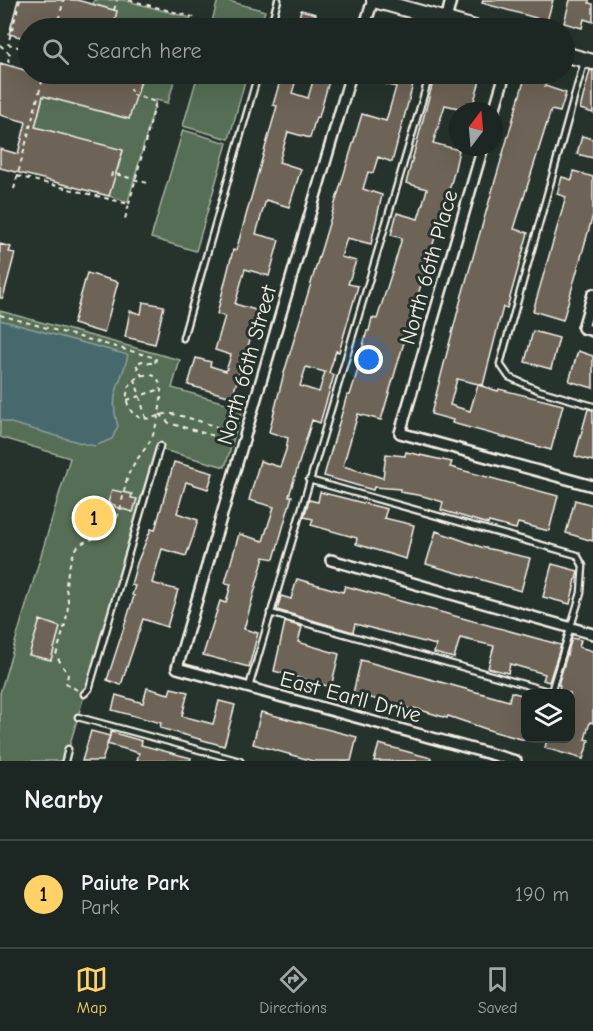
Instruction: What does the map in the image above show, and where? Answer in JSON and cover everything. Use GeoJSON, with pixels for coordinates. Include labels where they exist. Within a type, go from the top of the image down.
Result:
{"type":"FeatureCollection","features":[{"type":"Feature","properties":{"kind":"main road"},"geometry":{"type":"LineString","coordinates":[[374,0],[426,18]]}},
{"type":"Feature","properties":{"kind":"street"},"geometry":{"type":"LineString","coordinates":[[368,18],[374,0]]}},
{"type":"Feature","properties":{"kind":"street"},"geometry":{"type":"LineString","coordinates":[[446,18],[451,0]]}},
{"type":"Feature","properties":{"kind":"street","name":"North 66th Street"},"geometry":{"type":"LineString","coordinates":[[177,668],[348,84]]}},
{"type":"Feature","properties":{"kind":"street"},"geometry":{"type":"LineString","coordinates":[[497,102],[502,84]]}},
{"type":"Feature","properties":{"kind":"street","name":"North 66th Place"},"geometry":{"type":"LineString","coordinates":[[480,156],[400,433],[593,486]]}},
{"type":"Feature","properties":{"kind":"street"},"geometry":{"type":"LineString","coordinates":[[593,294],[583,328],[593,331]]}},
{"type":"Feature","properties":{"kind":"street"},"geometry":{"type":"LineString","coordinates":[[331,561],[593,634]]}},
{"type":"Feature","properties":{"kind":"street","name":"East Earll Drive"},"geometry":{"type":"LineString","coordinates":[[177,668],[516,761]]}},
{"type":"Feature","properties":{"kind":"lane"},"geometry":{"type":"LineString","coordinates":[[273,18],[278,0]]}},
{"type":"Feature","properties":{"kind":"lane"},"geometry":{"type":"LineString","coordinates":[[589,61],[500,364],[509,377],[538,390],[593,406]]}},
{"type":"Feature","properties":{"kind":"lane"},"geometry":{"type":"LineString","coordinates":[[183,338],[255,84]]}},
{"type":"Feature","properties":{"kind":"lane"},"geometry":{"type":"LineString","coordinates":[[248,688],[427,84]]}},
{"type":"Feature","properties":{"kind":"lane"},"geometry":{"type":"LineString","coordinates":[[84,694],[89,689],[160,446]]}},
{"type":"Feature","properties":{"kind":"lane"},"geometry":{"type":"LineString","coordinates":[[270,614],[551,692],[581,593],[584,566],[577,555],[309,480]]}},
{"type":"Feature","properties":{"kind":"lane"},"geometry":{"type":"LineString","coordinates":[[78,717],[240,761]]}},
{"type":"Feature","properties":{"kind":"lane"},"geometry":{"type":"LineString","coordinates":[[65,761],[68,749]]}},
{"type":"Feature","properties":{"kind":"path"},"geometry":{"type":"LineString","coordinates":[[18,47],[8,44],[20,0]]}},
{"type":"Feature","properties":{"kind":"path"},"geometry":{"type":"LineString","coordinates":[[58,18],[63,0]]}},
{"type":"Feature","properties":{"kind":"path"},"geometry":{"type":"LineString","coordinates":[[114,10],[117,0]]}},
{"type":"Feature","properties":{"kind":"path"},"geometry":{"type":"LineString","coordinates":[[129,0],[197,18]]}},
{"type":"Feature","properties":{"kind":"path"},"geometry":{"type":"LineString","coordinates":[[0,45],[10,54]]}},
{"type":"Feature","properties":{"kind":"path"},"geometry":{"type":"LineString","coordinates":[[12,45],[8,61],[13,66]]}},
{"type":"Feature","properties":{"kind":"path"},"geometry":{"type":"LineString","coordinates":[[14,189],[41,84]]}},
{"type":"Feature","properties":{"kind":"path"},"geometry":{"type":"LineString","coordinates":[[125,219],[156,102],[130,94],[131,89]]}},
{"type":"Feature","properties":{"kind":"path"},"geometry":{"type":"LineString","coordinates":[[111,177],[112,173],[151,183]]}},
{"type":"Feature","properties":{"kind":"path"},"geometry":{"type":"LineString","coordinates":[[17,176],[129,204]]}},
{"type":"Feature","properties":{"kind":"path"},"geometry":{"type":"LineString","coordinates":[[0,315],[156,358],[155,364],[142,361],[136,364],[142,375]]}},
{"type":"Feature","properties":{"kind":"path"},"geometry":{"type":"LineString","coordinates":[[84,694],[66,683],[68,675],[56,655],[69,602],[67,576],[76,548],[99,538],[111,529],[118,514],[128,475],[152,437],[160,414],[161,384],[157,378],[151,374],[142,375],[128,387],[127,400],[135,415],[146,419],[160,414],[171,414],[220,428],[225,435],[218,438],[169,423],[160,414]]}},
{"type":"Feature","properties":{"kind":"path"},"geometry":{"type":"LineString","coordinates":[[135,379],[146,419]]}},
{"type":"Feature","properties":{"kind":"path"},"geometry":{"type":"LineString","coordinates":[[127,400],[161,389]]}},
{"type":"Feature","properties":{"kind":"green space"},"geometry":{"type":"Polygon","coordinates":[[[94,0],[124,0],[191,18],[115,18],[117,11],[93,4],[94,0]]]}},
{"type":"Feature","properties":{"kind":"green space"},"geometry":{"type":"Polygon","coordinates":[[[218,0],[265,11],[263,18],[213,18],[218,0]]]}},
{"type":"Feature","properties":{"kind":"green space"},"geometry":{"type":"Polygon","coordinates":[[[46,84],[111,84],[138,91],[140,84],[173,84],[168,103],[156,100],[128,202],[109,196],[113,178],[30,146],[118,169],[123,151],[35,127],[46,84]]]}},
{"type":"Feature","properties":{"kind":"green space"},"geometry":{"type":"Polygon","coordinates":[[[195,84],[244,84],[229,139],[183,126],[195,84]]]}},
{"type":"Feature","properties":{"kind":"green space"},"geometry":{"type":"Polygon","coordinates":[[[183,130],[227,143],[196,251],[151,238],[183,130]]]}},
{"type":"Feature","properties":{"kind":"green space"},"geometry":{"type":"Polygon","coordinates":[[[0,311],[180,360],[172,388],[243,408],[225,467],[156,448],[65,761],[0,761],[0,693],[70,458],[0,437],[0,311]]]}},
{"type":"Feature","properties":{"kind":"water"},"geometry":{"type":"Polygon","coordinates":[[[0,320],[128,355],[115,397],[114,406],[118,426],[112,439],[95,446],[0,420],[0,320]]]}},
{"type":"Feature","properties":{"kind":"building"},"geometry":{"type":"Polygon","coordinates":[[[18,0],[77,0],[117,11],[115,18],[18,18],[18,36],[9,34],[18,0]]]}},
{"type":"Feature","properties":{"kind":"building"},"geometry":{"type":"Polygon","coordinates":[[[483,0],[553,0],[548,18],[536,18],[482,3],[483,0]]]}},
{"type":"Feature","properties":{"kind":"building"},"geometry":{"type":"Polygon","coordinates":[[[570,0],[589,0],[589,3],[593,4],[593,22],[584,19],[582,28],[575,26],[575,18],[565,18],[570,0]]]}},
{"type":"Feature","properties":{"kind":"building"},"geometry":{"type":"Polygon","coordinates":[[[301,10],[316,14],[315,18],[299,18],[301,10]]]}},
{"type":"Feature","properties":{"kind":"building"},"geometry":{"type":"Polygon","coordinates":[[[0,63],[18,68],[18,84],[140,84],[129,119],[43,96],[35,127],[123,150],[109,196],[0,168],[0,149],[18,154],[26,122],[0,115],[0,63]]]}},
{"type":"Feature","properties":{"kind":"building"},"geometry":{"type":"Polygon","coordinates":[[[590,70],[593,71],[593,113],[580,109],[590,70]]]}},
{"type":"Feature","properties":{"kind":"building"},"geometry":{"type":"Polygon","coordinates":[[[279,84],[295,84],[292,93],[308,98],[312,84],[328,84],[319,117],[316,117],[310,138],[288,132],[279,162],[301,169],[289,207],[266,200],[262,213],[256,234],[279,240],[269,276],[245,269],[235,304],[259,311],[232,397],[188,385],[196,358],[211,362],[210,366],[226,371],[231,355],[215,350],[225,316],[217,314],[233,250],[236,251],[277,106],[273,105],[279,84]]]}},
{"type":"Feature","properties":{"kind":"building"},"geometry":{"type":"Polygon","coordinates":[[[386,84],[413,84],[392,162],[378,157],[373,173],[368,172],[363,189],[382,195],[371,244],[347,238],[341,257],[356,261],[348,284],[358,286],[339,352],[336,351],[329,373],[334,375],[320,423],[312,420],[289,496],[292,496],[274,559],[264,557],[244,629],[258,633],[249,667],[203,655],[220,601],[226,603],[231,584],[225,583],[239,534],[263,541],[274,507],[249,500],[260,461],[280,467],[286,450],[288,438],[269,432],[284,373],[362,114],[386,121],[396,87],[386,84]],[[306,367],[300,386],[319,392],[325,372],[306,367]]]}},
{"type":"Feature","properties":{"kind":"building"},"geometry":{"type":"Polygon","coordinates":[[[432,84],[479,84],[474,102],[449,102],[449,106],[445,105],[433,143],[449,147],[449,156],[458,156],[454,173],[381,420],[358,414],[343,466],[383,478],[386,454],[405,456],[406,452],[452,462],[450,467],[558,496],[549,531],[518,523],[516,529],[489,522],[488,524],[441,510],[443,502],[400,492],[400,489],[374,487],[373,490],[324,476],[347,395],[350,395],[364,350],[362,349],[367,331],[369,331],[372,318],[377,319],[402,238],[391,235],[397,213],[418,219],[427,189],[406,183],[432,84]]]}},
{"type":"Feature","properties":{"kind":"building"},"geometry":{"type":"Polygon","coordinates":[[[523,84],[546,84],[545,86],[566,93],[560,112],[551,110],[514,229],[528,233],[507,308],[503,307],[483,385],[457,379],[450,405],[470,411],[478,385],[563,405],[551,450],[452,423],[453,420],[431,414],[462,295],[523,84]]]}},
{"type":"Feature","properties":{"kind":"building"},"geometry":{"type":"Polygon","coordinates":[[[582,136],[593,139],[593,158],[577,154],[582,136]]]}},
{"type":"Feature","properties":{"kind":"building"},"geometry":{"type":"Polygon","coordinates":[[[574,171],[593,177],[593,215],[563,320],[533,311],[566,197],[557,194],[562,177],[572,180],[574,171]]]}},
{"type":"Feature","properties":{"kind":"building"},"geometry":{"type":"Polygon","coordinates":[[[0,244],[11,247],[9,252],[15,253],[3,298],[0,298],[0,244]]]}},
{"type":"Feature","properties":{"kind":"building"},"geometry":{"type":"Polygon","coordinates":[[[87,273],[118,282],[104,333],[73,324],[87,273]]]}},
{"type":"Feature","properties":{"kind":"building"},"geometry":{"type":"Polygon","coordinates":[[[143,302],[164,306],[155,344],[125,337],[130,311],[141,314],[143,302]]]}},
{"type":"Feature","properties":{"kind":"building"},"geometry":{"type":"Polygon","coordinates":[[[533,331],[559,338],[551,369],[525,362],[533,331]]]}},
{"type":"Feature","properties":{"kind":"building"},"geometry":{"type":"Polygon","coordinates":[[[578,351],[593,356],[593,388],[569,381],[578,351]]]}},
{"type":"Feature","properties":{"kind":"building"},"geometry":{"type":"Polygon","coordinates":[[[588,409],[593,410],[593,461],[575,456],[588,409]]]}},
{"type":"Feature","properties":{"kind":"building"},"geometry":{"type":"Polygon","coordinates":[[[174,462],[213,473],[208,489],[186,482],[177,513],[198,520],[193,537],[186,556],[162,549],[152,583],[178,590],[167,627],[143,619],[121,685],[107,680],[134,596],[132,595],[135,586],[131,585],[137,563],[151,529],[155,530],[174,462]]]}},
{"type":"Feature","properties":{"kind":"building"},"geometry":{"type":"Polygon","coordinates":[[[112,490],[132,494],[131,498],[137,499],[133,512],[108,503],[112,490]]]}},
{"type":"Feature","properties":{"kind":"building"},"geometry":{"type":"Polygon","coordinates":[[[320,492],[387,509],[384,518],[414,525],[406,559],[356,544],[357,538],[311,525],[313,519],[304,517],[309,500],[318,502],[320,492]]]}},
{"type":"Feature","properties":{"kind":"building"},"geometry":{"type":"Polygon","coordinates":[[[575,500],[593,505],[593,541],[566,533],[575,500]]]}},
{"type":"Feature","properties":{"kind":"building"},"geometry":{"type":"Polygon","coordinates":[[[436,531],[481,547],[530,558],[521,591],[426,564],[436,531]]]}},
{"type":"Feature","properties":{"kind":"building"},"geometry":{"type":"Polygon","coordinates":[[[552,564],[578,571],[570,604],[543,597],[552,564]]]}},
{"type":"Feature","properties":{"kind":"building"},"geometry":{"type":"Polygon","coordinates":[[[297,579],[343,592],[345,586],[561,645],[549,682],[543,680],[545,674],[510,664],[508,673],[488,668],[494,646],[460,638],[454,658],[434,653],[436,645],[355,624],[353,632],[277,610],[281,596],[291,599],[297,579]]]}},
{"type":"Feature","properties":{"kind":"building"},"geometry":{"type":"Polygon","coordinates":[[[40,620],[60,627],[51,660],[29,655],[40,620]]]}},
{"type":"Feature","properties":{"kind":"building"},"geometry":{"type":"Polygon","coordinates":[[[285,622],[302,627],[298,642],[339,654],[331,687],[274,671],[285,622]]]}},
{"type":"Feature","properties":{"kind":"building"},"geometry":{"type":"Polygon","coordinates":[[[572,638],[581,640],[579,647],[593,651],[593,723],[590,722],[585,739],[589,740],[583,759],[545,748],[546,743],[575,743],[575,689],[559,689],[560,685],[558,685],[572,638]]]}},
{"type":"Feature","properties":{"kind":"building"},"geometry":{"type":"Polygon","coordinates":[[[361,660],[509,701],[511,692],[521,695],[521,739],[448,716],[447,718],[353,693],[361,660]]]}},
{"type":"Feature","properties":{"kind":"building"},"geometry":{"type":"Polygon","coordinates":[[[147,688],[169,694],[171,688],[188,692],[182,716],[213,724],[219,701],[235,705],[224,746],[160,728],[161,723],[112,710],[116,695],[143,703],[147,688]]]}},
{"type":"Feature","properties":{"kind":"building"},"geometry":{"type":"Polygon","coordinates":[[[261,712],[357,737],[351,761],[313,761],[253,744],[261,712]]]}},
{"type":"Feature","properties":{"kind":"building"},"geometry":{"type":"Polygon","coordinates":[[[91,731],[110,736],[102,761],[82,761],[91,731]]]}},
{"type":"Feature","properties":{"kind":"building"},"geometry":{"type":"Polygon","coordinates":[[[111,732],[142,741],[141,745],[191,758],[190,761],[137,761],[139,753],[107,744],[111,732]]]}},
{"type":"Feature","properties":{"kind":"building"},"geometry":{"type":"Polygon","coordinates":[[[379,744],[431,758],[431,761],[374,761],[379,744]]]}},
{"type":"Feature","properties":{"kind":"place","name":"Paiute Park"},"geometry":{"type":"Point","coordinates":[94,518]}}]}
